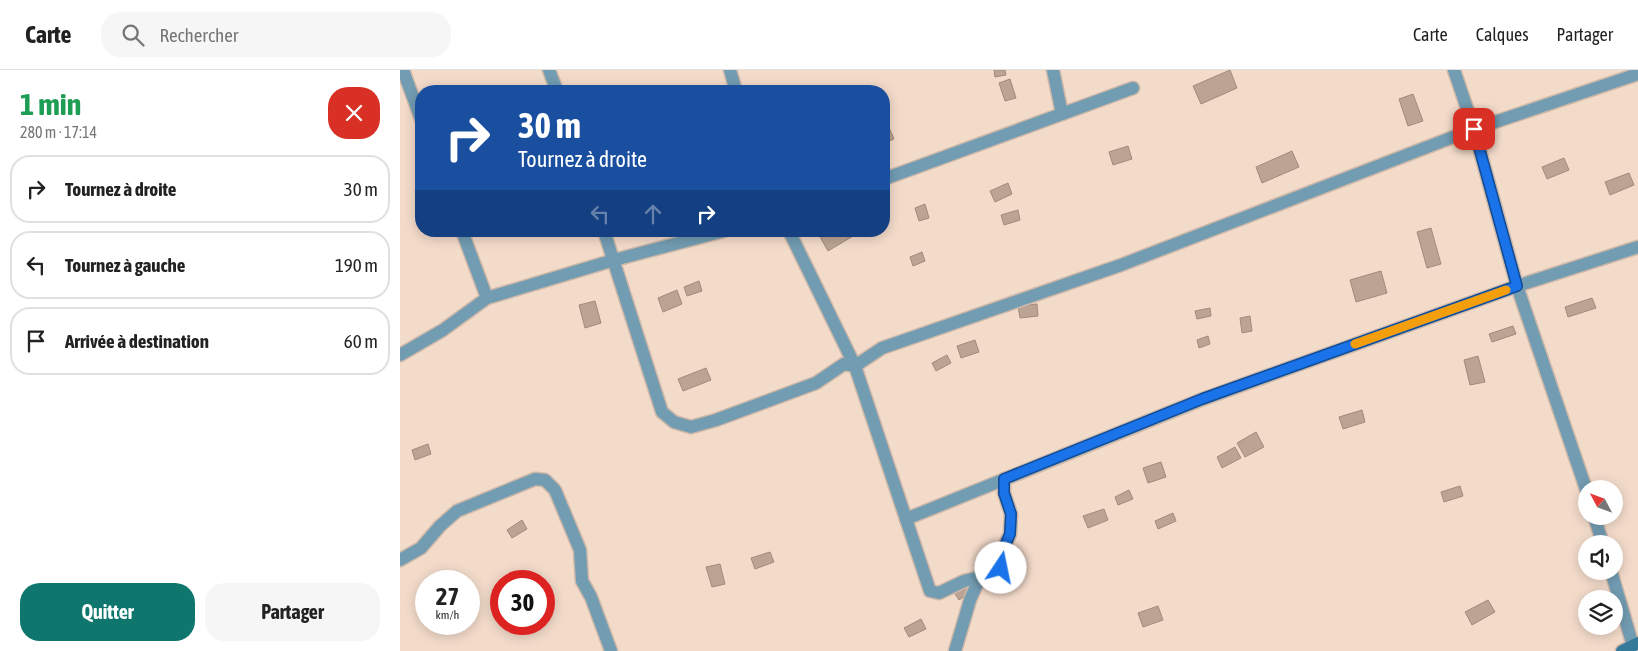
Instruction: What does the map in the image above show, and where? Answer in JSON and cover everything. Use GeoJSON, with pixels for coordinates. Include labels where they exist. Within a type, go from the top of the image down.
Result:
{"type":"FeatureCollection","features":[{"type":"Feature","properties":{"kind":"street"},"geometry":{"type":"LineString","coordinates":[[403,70],[415,103]]}},
{"type":"Feature","properties":{"kind":"street"},"geometry":{"type":"LineString","coordinates":[[549,70],[555,85]]}},
{"type":"Feature","properties":{"kind":"street"},"geometry":{"type":"LineString","coordinates":[[730,70],[734,85]]}},
{"type":"Feature","properties":{"kind":"street"},"geometry":{"type":"LineString","coordinates":[[1053,70],[1062,114]]}},
{"type":"Feature","properties":{"kind":"street"},"geometry":{"type":"LineString","coordinates":[[1454,70],[1474,129],[1517,286],[1583,480]]}},
{"type":"Feature","properties":{"kind":"street"},"geometry":{"type":"LineString","coordinates":[[606,237],[662,412],[674,422],[691,426],[716,420],[816,383],[844,364],[855,366],[882,348],[1121,265],[1474,129],[1638,74]]}},
{"type":"Feature","properties":{"kind":"street"},"geometry":{"type":"LineString","coordinates":[[890,177],[1133,88]]}},
{"type":"Feature","properties":{"kind":"street"},"geometry":{"type":"LineString","coordinates":[[464,237],[486,298]]}},
{"type":"Feature","properties":{"kind":"street"},"geometry":{"type":"LineString","coordinates":[[400,355],[443,330],[486,298],[614,260],[701,237]]}},
{"type":"Feature","properties":{"kind":"street"},"geometry":{"type":"LineString","coordinates":[[792,237],[855,366],[930,591],[939,593],[964,581],[980,577],[1001,568],[1004,548],[1010,534],[1011,514],[1004,493],[1004,479]]}},
{"type":"Feature","properties":{"kind":"street"},"geometry":{"type":"LineString","coordinates":[[906,519],[1202,399],[1517,286],[1638,247]]}},
{"type":"Feature","properties":{"kind":"street"},"geometry":{"type":"LineString","coordinates":[[400,560],[421,548],[440,526],[457,511],[535,479],[545,480],[555,490],[580,550],[582,581],[591,597],[611,651]]}},
{"type":"Feature","properties":{"kind":"street"},"geometry":{"type":"LineString","coordinates":[[955,651],[970,600],[980,577]]}},
{"type":"Feature","properties":{"kind":"street"},"geometry":{"type":"LineString","coordinates":[[1613,580],[1631,647]]}},
{"type":"Feature","properties":{"kind":"building"},"geometry":{"type":"Polygon","coordinates":[[[994,70],[1005,70],[1006,75],[995,77],[994,70]]]}},
{"type":"Feature","properties":{"kind":"building"},"geometry":{"type":"Polygon","coordinates":[[[1230,70],[1237,88],[1201,104],[1193,86],[1230,70]]]}},
{"type":"Feature","properties":{"kind":"building"},"geometry":{"type":"Polygon","coordinates":[[[1010,79],[1016,98],[1005,101],[999,83],[1010,79]]]}},
{"type":"Feature","properties":{"kind":"building"},"geometry":{"type":"Polygon","coordinates":[[[1413,94],[1423,121],[1408,126],[1399,99],[1413,94]]]}},
{"type":"Feature","properties":{"kind":"building"},"geometry":{"type":"Polygon","coordinates":[[[890,130],[894,139],[890,141],[890,130]]]}},
{"type":"Feature","properties":{"kind":"building"},"geometry":{"type":"Polygon","coordinates":[[[1128,146],[1132,159],[1113,165],[1109,152],[1128,146]]]}},
{"type":"Feature","properties":{"kind":"building"},"geometry":{"type":"Polygon","coordinates":[[[1292,151],[1299,167],[1262,183],[1256,167],[1292,151]]]}},
{"type":"Feature","properties":{"kind":"building"},"geometry":{"type":"Polygon","coordinates":[[[1564,158],[1569,170],[1547,179],[1542,167],[1564,158]]]}},
{"type":"Feature","properties":{"kind":"building"},"geometry":{"type":"Polygon","coordinates":[[[1629,173],[1634,185],[1610,195],[1605,182],[1629,173]]]}},
{"type":"Feature","properties":{"kind":"building"},"geometry":{"type":"Polygon","coordinates":[[[1008,183],[1012,194],[995,202],[990,191],[1008,183]]]}},
{"type":"Feature","properties":{"kind":"building"},"geometry":{"type":"Polygon","coordinates":[[[925,204],[929,218],[919,221],[915,208],[925,204]]]}},
{"type":"Feature","properties":{"kind":"building"},"geometry":{"type":"Polygon","coordinates":[[[1018,210],[1020,220],[1004,225],[1001,215],[1018,210]]]}},
{"type":"Feature","properties":{"kind":"building"},"geometry":{"type":"Polygon","coordinates":[[[1431,228],[1441,264],[1427,268],[1417,232],[1431,228]]]}},
{"type":"Feature","properties":{"kind":"building"},"geometry":{"type":"Polygon","coordinates":[[[820,237],[851,237],[828,251],[820,237]]]}},
{"type":"Feature","properties":{"kind":"building"},"geometry":{"type":"Polygon","coordinates":[[[821,237],[849,237],[828,250],[821,237]]]}},
{"type":"Feature","properties":{"kind":"building"},"geometry":{"type":"Polygon","coordinates":[[[922,252],[925,261],[913,266],[910,257],[922,252]]]}},
{"type":"Feature","properties":{"kind":"building"},"geometry":{"type":"Polygon","coordinates":[[[1381,271],[1387,293],[1356,302],[1350,280],[1381,271]]]}},
{"type":"Feature","properties":{"kind":"building"},"geometry":{"type":"Polygon","coordinates":[[[699,281],[702,291],[687,296],[684,287],[699,281]]]}},
{"type":"Feature","properties":{"kind":"building"},"geometry":{"type":"Polygon","coordinates":[[[677,290],[682,304],[663,312],[658,298],[677,290]]]}},
{"type":"Feature","properties":{"kind":"building"},"geometry":{"type":"Polygon","coordinates":[[[1592,298],[1596,308],[1568,317],[1565,307],[1592,298]]]}},
{"type":"Feature","properties":{"kind":"building"},"geometry":{"type":"Polygon","coordinates":[[[595,301],[601,323],[585,328],[579,305],[595,301]]]}},
{"type":"Feature","properties":{"kind":"building"},"geometry":{"type":"Polygon","coordinates":[[[1037,304],[1038,316],[1020,318],[1018,306],[1037,304]]]}},
{"type":"Feature","properties":{"kind":"building"},"geometry":{"type":"Polygon","coordinates":[[[1210,308],[1211,316],[1197,319],[1195,311],[1210,308]]]}},
{"type":"Feature","properties":{"kind":"building"},"geometry":{"type":"Polygon","coordinates":[[[1250,316],[1252,331],[1242,333],[1240,318],[1250,316]]]}},
{"type":"Feature","properties":{"kind":"building"},"geometry":{"type":"Polygon","coordinates":[[[1513,326],[1516,334],[1492,342],[1489,334],[1513,326]]]}},
{"type":"Feature","properties":{"kind":"building"},"geometry":{"type":"Polygon","coordinates":[[[1208,336],[1210,344],[1199,348],[1197,340],[1208,336]]]}},
{"type":"Feature","properties":{"kind":"building"},"geometry":{"type":"Polygon","coordinates":[[[975,340],[979,352],[961,358],[957,346],[975,340]]]}},
{"type":"Feature","properties":{"kind":"building"},"geometry":{"type":"Polygon","coordinates":[[[947,355],[951,363],[936,371],[932,363],[947,355]]]}},
{"type":"Feature","properties":{"kind":"building"},"geometry":{"type":"Polygon","coordinates":[[[1478,356],[1485,382],[1470,385],[1464,360],[1478,356]]]}},
{"type":"Feature","properties":{"kind":"building"},"geometry":{"type":"Polygon","coordinates":[[[706,368],[711,380],[683,391],[678,379],[706,368]]]}},
{"type":"Feature","properties":{"kind":"building"},"geometry":{"type":"Polygon","coordinates":[[[1362,410],[1365,422],[1343,429],[1339,417],[1362,410]]]}},
{"type":"Feature","properties":{"kind":"building"},"geometry":{"type":"Polygon","coordinates":[[[1256,432],[1264,447],[1245,457],[1237,443],[1256,432]]]}},
{"type":"Feature","properties":{"kind":"building"},"geometry":{"type":"Polygon","coordinates":[[[428,444],[431,454],[415,460],[412,450],[428,444]]]}},
{"type":"Feature","properties":{"kind":"building"},"geometry":{"type":"Polygon","coordinates":[[[1235,447],[1241,458],[1222,468],[1217,457],[1235,447]]]}},
{"type":"Feature","properties":{"kind":"building"},"geometry":{"type":"Polygon","coordinates":[[[1161,462],[1166,477],[1148,483],[1143,468],[1161,462]]]}},
{"type":"Feature","properties":{"kind":"building"},"geometry":{"type":"Polygon","coordinates":[[[1460,486],[1463,496],[1444,502],[1441,492],[1460,486]]]}},
{"type":"Feature","properties":{"kind":"building"},"geometry":{"type":"Polygon","coordinates":[[[1129,490],[1133,499],[1118,505],[1115,497],[1129,490]]]}},
{"type":"Feature","properties":{"kind":"building"},"geometry":{"type":"Polygon","coordinates":[[[1104,509],[1108,520],[1088,528],[1083,516],[1104,509]]]}},
{"type":"Feature","properties":{"kind":"building"},"geometry":{"type":"Polygon","coordinates":[[[1173,513],[1176,521],[1158,529],[1155,521],[1173,513]]]}},
{"type":"Feature","properties":{"kind":"building"},"geometry":{"type":"Polygon","coordinates":[[[522,520],[527,529],[512,538],[507,530],[522,520]]]}},
{"type":"Feature","properties":{"kind":"building"},"geometry":{"type":"Polygon","coordinates":[[[770,552],[774,562],[755,569],[751,558],[770,552]]]}},
{"type":"Feature","properties":{"kind":"building"},"geometry":{"type":"Polygon","coordinates":[[[720,564],[725,584],[712,587],[706,567],[720,564]]]}},
{"type":"Feature","properties":{"kind":"building"},"geometry":{"type":"Polygon","coordinates":[[[965,582],[972,591],[959,600],[953,591],[965,582]]]}},
{"type":"Feature","properties":{"kind":"building"},"geometry":{"type":"Polygon","coordinates":[[[1488,600],[1495,612],[1472,625],[1465,612],[1488,600]]]}},
{"type":"Feature","properties":{"kind":"building"},"geometry":{"type":"Polygon","coordinates":[[[1158,606],[1163,620],[1143,627],[1138,613],[1158,606]]]}},
{"type":"Feature","properties":{"kind":"building"},"geometry":{"type":"Polygon","coordinates":[[[921,619],[926,629],[909,637],[904,628],[921,619]]]}},
{"type":"Feature","properties":{"kind":"slow traffic"},"geometry":{"type":"LineString","coordinates":[[1355,344],[1506,290]]}},
{"type":"Feature","properties":{"kind":"route"},"geometry":{"type":"LineString","coordinates":[[1001,568],[1004,548],[1010,534],[1011,514],[1004,493],[1004,479],[1202,399],[1517,286],[1474,129]]}}]}
